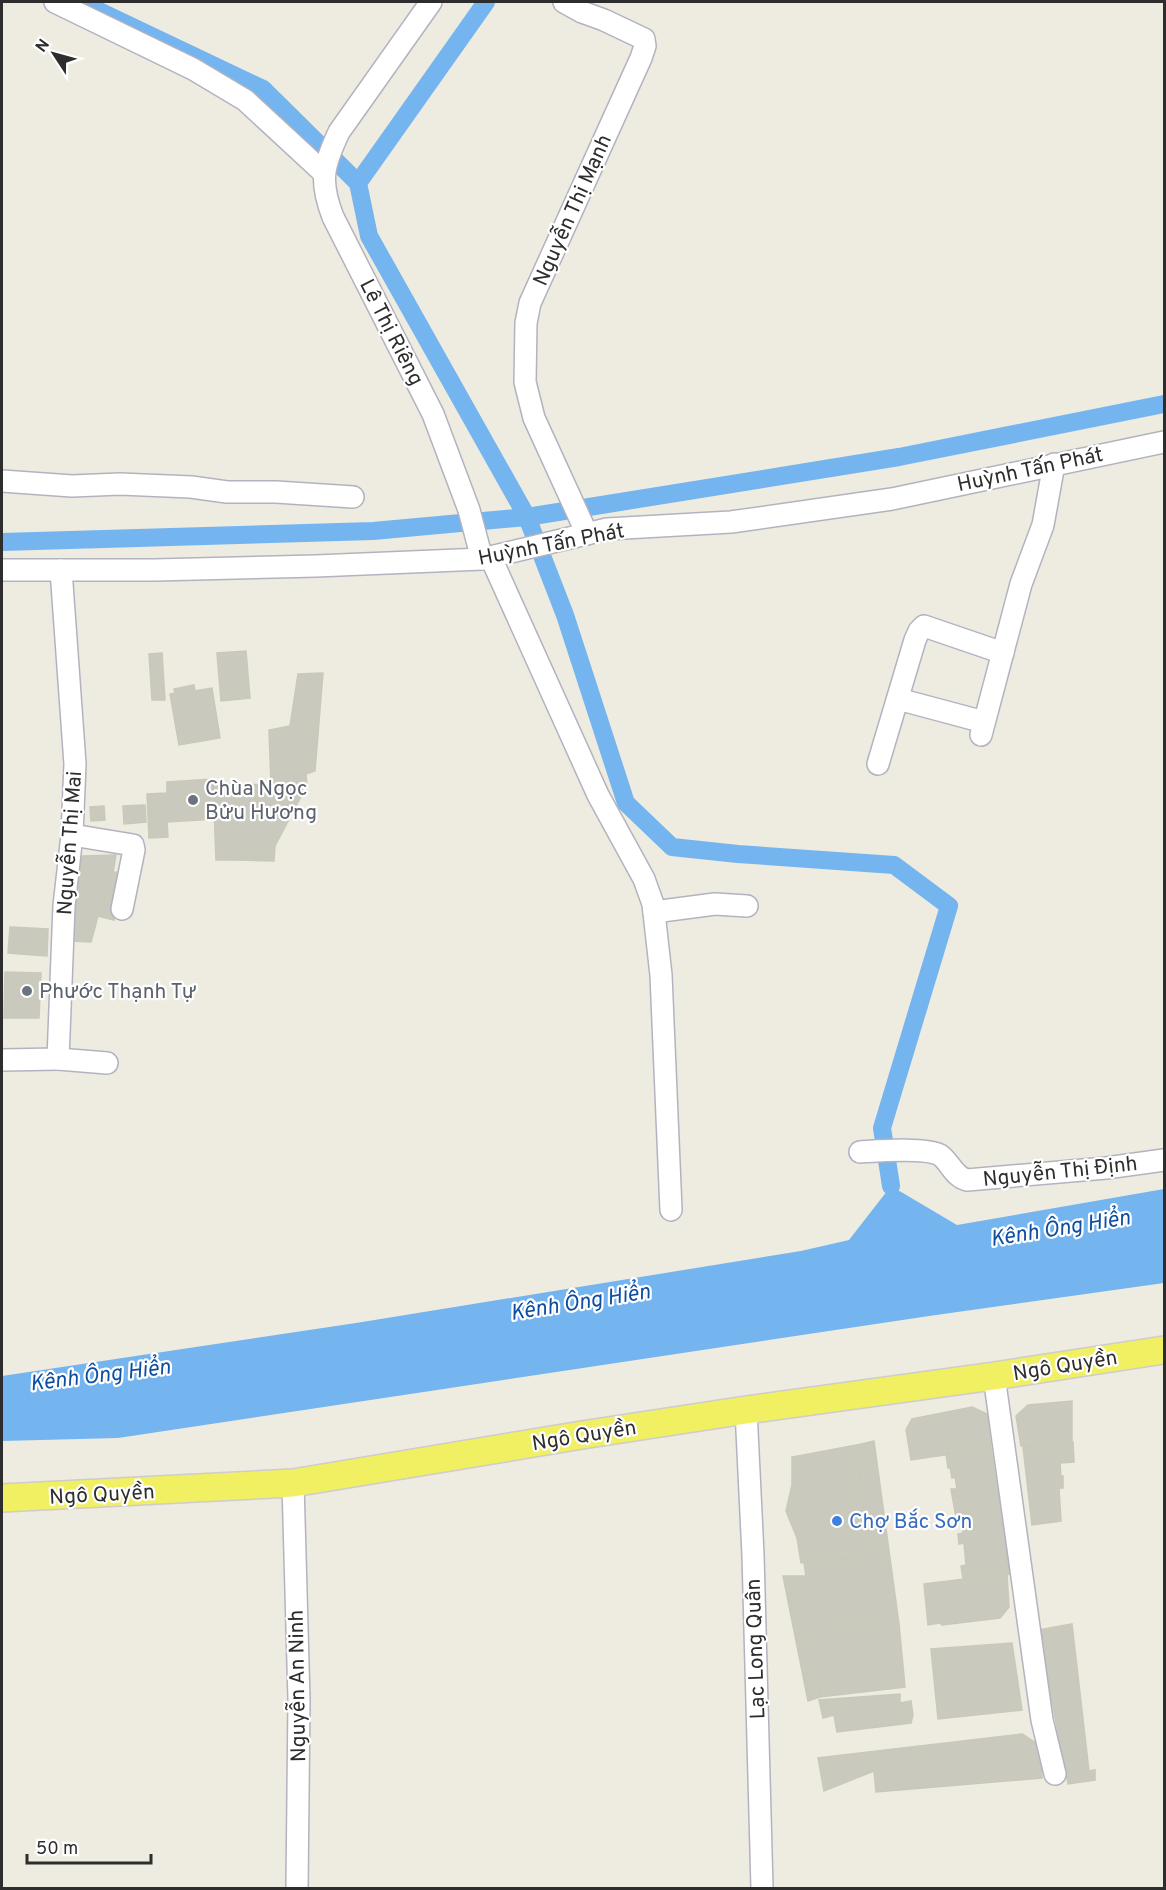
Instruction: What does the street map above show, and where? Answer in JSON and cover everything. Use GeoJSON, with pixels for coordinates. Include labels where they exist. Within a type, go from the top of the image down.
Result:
{"type":"FeatureCollection","features":[{"type":"Feature","properties":{"kind":"main road","name":"Ngô Quyền"},"geometry":{"type":"LineString","coordinates":[[2,1498],[292,1483],[582,1435],[1164,1350]]}},
{"type":"Feature","properties":{"kind":"street"},"geometry":{"type":"LineString","coordinates":[[55,2],[80,6],[245,100],[326,164],[339,132],[431,2]]}},
{"type":"Feature","properties":{"kind":"street","name":"Nguyễn Thị Mạnh"},"geometry":{"type":"LineString","coordinates":[[564,2],[582,12],[638,35],[644,39],[645,46],[530,303],[526,323],[525,382],[534,418],[580,530]]}},
{"type":"Feature","properties":{"kind":"street","name":"Lê Thị Riêng"},"geometry":{"type":"LineString","coordinates":[[326,164],[325,196],[333,217],[433,414],[469,510],[489,555],[598,795],[644,879],[653,904],[661,975],[671,1210]]}},
{"type":"Feature","properties":{"kind":"street","name":"Huỳnh Tấn Phát"},"geometry":{"type":"LineString","coordinates":[[2,570],[304,566],[489,555],[580,530],[731,522],[892,499],[1164,442]]}},
{"type":"Feature","properties":{"kind":"street"},"geometry":{"type":"LineString","coordinates":[[898,699],[982,728],[1021,584],[1043,525],[1054,464]]}},
{"type":"Feature","properties":{"kind":"street"},"geometry":{"type":"LineString","coordinates":[[2,481],[72,486],[120,484],[179,486],[227,492],[276,492],[353,497]]}},
{"type":"Feature","properties":{"kind":"street","name":"Nguyễn Thị Mai"},"geometry":{"type":"LineString","coordinates":[[58,1059],[64,906],[72,835],[75,765],[61,570]]}},
{"type":"Feature","properties":{"kind":"street"},"geometry":{"type":"LineString","coordinates":[[878,764],[915,640],[924,626],[1003,653]]}},
{"type":"Feature","properties":{"kind":"street"},"geometry":{"type":"LineString","coordinates":[[72,835],[133,845],[134,850],[122,909]]}},
{"type":"Feature","properties":{"kind":"street"},"geometry":{"type":"LineString","coordinates":[[654,912],[715,904],[747,906]]}},
{"type":"Feature","properties":{"kind":"street"},"geometry":{"type":"LineString","coordinates":[[2,1060],[58,1059],[107,1063]]}},
{"type":"Feature","properties":{"kind":"street","name":"Nguyễn Thị Định"},"geometry":{"type":"LineString","coordinates":[[860,1152],[908,1150],[931,1152],[946,1161],[958,1176],[967,1180],[1106,1168],[1164,1160]]}},
{"type":"Feature","properties":{"kind":"street"},"geometry":{"type":"LineString","coordinates":[[994,1376],[1042,1720],[1055,1774]]}},
{"type":"Feature","properties":{"kind":"street","name":"Lạc Long Quân"},"geometry":{"type":"LineString","coordinates":[[746,1410],[753,1555],[762,1888]]}},
{"type":"Feature","properties":{"kind":"street","name":"Nguyễn An Ninh"},"geometry":{"type":"LineString","coordinates":[[292,1483],[299,1700],[297,1888]]}},
{"type":"Feature","properties":{"kind":"water","name":"Kênh Ông Hiển"},"geometry":{"type":"Polygon","coordinates":[[[891,1186],[957,1225],[1164,1189],[1164,1283],[929,1316],[118,1438],[2,1441],[2,1376],[356,1323],[801,1251],[849,1240],[891,1186]]]}},
{"type":"Feature","properties":{"kind":"building"},"geometry":{"type":"Polygon","coordinates":[[[246,651],[250,698],[221,701],[217,653],[246,651]]]}},
{"type":"Feature","properties":{"kind":"building"},"geometry":{"type":"Polygon","coordinates":[[[162,653],[165,700],[152,700],[149,654],[162,653]]]}},
{"type":"Feature","properties":{"kind":"building"},"geometry":{"type":"Polygon","coordinates":[[[323,673],[315,771],[306,774],[307,785],[275,846],[274,861],[240,860],[239,784],[271,785],[269,730],[290,726],[298,674],[323,673]]]}},
{"type":"Feature","properties":{"kind":"building"},"geometry":{"type":"Polygon","coordinates":[[[194,685],[195,691],[212,688],[220,738],[179,745],[170,694],[175,693],[174,689],[194,685]]]}},
{"type":"Feature","properties":{"kind":"building"},"geometry":{"type":"Polygon","coordinates":[[[213,779],[215,819],[167,822],[168,837],[149,838],[147,794],[167,793],[167,782],[213,779]]]}},
{"type":"Feature","properties":{"kind":"building"},"geometry":{"type":"Polygon","coordinates":[[[213,784],[239,784],[240,860],[216,860],[213,784]]]}},
{"type":"Feature","properties":{"kind":"building"},"geometry":{"type":"Polygon","coordinates":[[[145,805],[146,822],[124,824],[123,806],[145,805]]]}},
{"type":"Feature","properties":{"kind":"building"},"geometry":{"type":"Polygon","coordinates":[[[104,806],[105,820],[91,821],[90,807],[104,806]]]}},
{"type":"Feature","properties":{"kind":"building"},"geometry":{"type":"Polygon","coordinates":[[[116,855],[113,872],[124,873],[114,920],[98,916],[91,942],[69,941],[82,856],[116,855]]]}},
{"type":"Feature","properties":{"kind":"building"},"geometry":{"type":"Polygon","coordinates":[[[10,927],[48,929],[47,956],[8,953],[10,927]]]}},
{"type":"Feature","properties":{"kind":"building"},"geometry":{"type":"Polygon","coordinates":[[[5,972],[41,973],[39,1018],[4,1018],[5,972]]]}},
{"type":"Feature","properties":{"kind":"building"},"geometry":{"type":"Polygon","coordinates":[[[1072,1401],[1072,1442],[1021,1446],[1016,1416],[1028,1405],[1072,1401]]]}},
{"type":"Feature","properties":{"kind":"building"},"geometry":{"type":"Polygon","coordinates":[[[972,1407],[987,1414],[991,1448],[911,1460],[906,1430],[912,1419],[972,1407]]]}},
{"type":"Feature","properties":{"kind":"building"},"geometry":{"type":"Polygon","coordinates":[[[874,1441],[899,1624],[813,1633],[820,1697],[808,1701],[783,1576],[806,1576],[804,1563],[868,1556],[857,1445],[874,1441]]]}},
{"type":"Feature","properties":{"kind":"building"},"geometry":{"type":"Polygon","coordinates":[[[1073,1442],[1074,1462],[1060,1463],[1061,1477],[1063,1476],[1063,1488],[1059,1488],[1061,1521],[1032,1525],[1023,1447],[1073,1442]]]}},
{"type":"Feature","properties":{"kind":"building"},"geometry":{"type":"Polygon","coordinates":[[[857,1445],[868,1556],[801,1563],[797,1538],[786,1511],[792,1485],[792,1457],[857,1445]]]}},
{"type":"Feature","properties":{"kind":"building"},"geometry":{"type":"Polygon","coordinates":[[[991,1448],[1010,1574],[963,1579],[961,1566],[966,1565],[964,1543],[959,1544],[958,1534],[963,1533],[962,1522],[957,1523],[951,1489],[957,1489],[955,1477],[952,1478],[950,1467],[948,1468],[946,1454],[991,1448]]]}},
{"type":"Feature","properties":{"kind":"building"},"geometry":{"type":"Polygon","coordinates":[[[1007,1574],[1009,1607],[1000,1618],[928,1625],[924,1584],[1007,1574]]]}},
{"type":"Feature","properties":{"kind":"building"},"geometry":{"type":"Polygon","coordinates":[[[899,1624],[905,1687],[820,1697],[813,1633],[899,1624]]]}},
{"type":"Feature","properties":{"kind":"building"},"geometry":{"type":"Polygon","coordinates":[[[1072,1624],[1089,1771],[1095,1770],[1095,1780],[1068,1784],[1038,1630],[1072,1624]]]}},
{"type":"Feature","properties":{"kind":"building"},"geometry":{"type":"Polygon","coordinates":[[[1012,1643],[1022,1710],[938,1719],[931,1649],[1012,1643]]]}},
{"type":"Feature","properties":{"kind":"building"},"geometry":{"type":"Polygon","coordinates":[[[900,1694],[900,1703],[911,1701],[913,1715],[911,1723],[837,1732],[834,1715],[823,1718],[819,1700],[900,1694]]]}},
{"type":"Feature","properties":{"kind":"building"},"geometry":{"type":"Polygon","coordinates":[[[1022,1734],[1039,1745],[1042,1778],[876,1792],[874,1771],[824,1791],[818,1758],[1022,1734]]]}},
{"type":"Feature","properties":{"kind":"waterway"},"geometry":{"type":"LineString","coordinates":[[80,2],[263,89],[358,183]]}},
{"type":"Feature","properties":{"kind":"waterway"},"geometry":{"type":"LineString","coordinates":[[486,2],[358,183],[369,236],[527,517],[565,615],[626,803],[672,847],[894,865],[949,906],[882,1128],[891,1186]]}},
{"type":"Feature","properties":{"kind":"waterway"},"geometry":{"type":"LineString","coordinates":[[2,542],[373,531],[527,517],[899,457],[1164,404]]}},
{"type":"Feature","properties":{"kind":"place","name":"Chùa Ngọc Bửu Hương"},"geometry":{"type":"Point","coordinates":[193,800]}},
{"type":"Feature","properties":{"kind":"place","name":"Phước Thạnh Tự"},"geometry":{"type":"Point","coordinates":[27,991]}},
{"type":"Feature","properties":{"kind":"place","name":"Chợ Bắc Sơn"},"geometry":{"type":"Point","coordinates":[837,1521]}}]}
